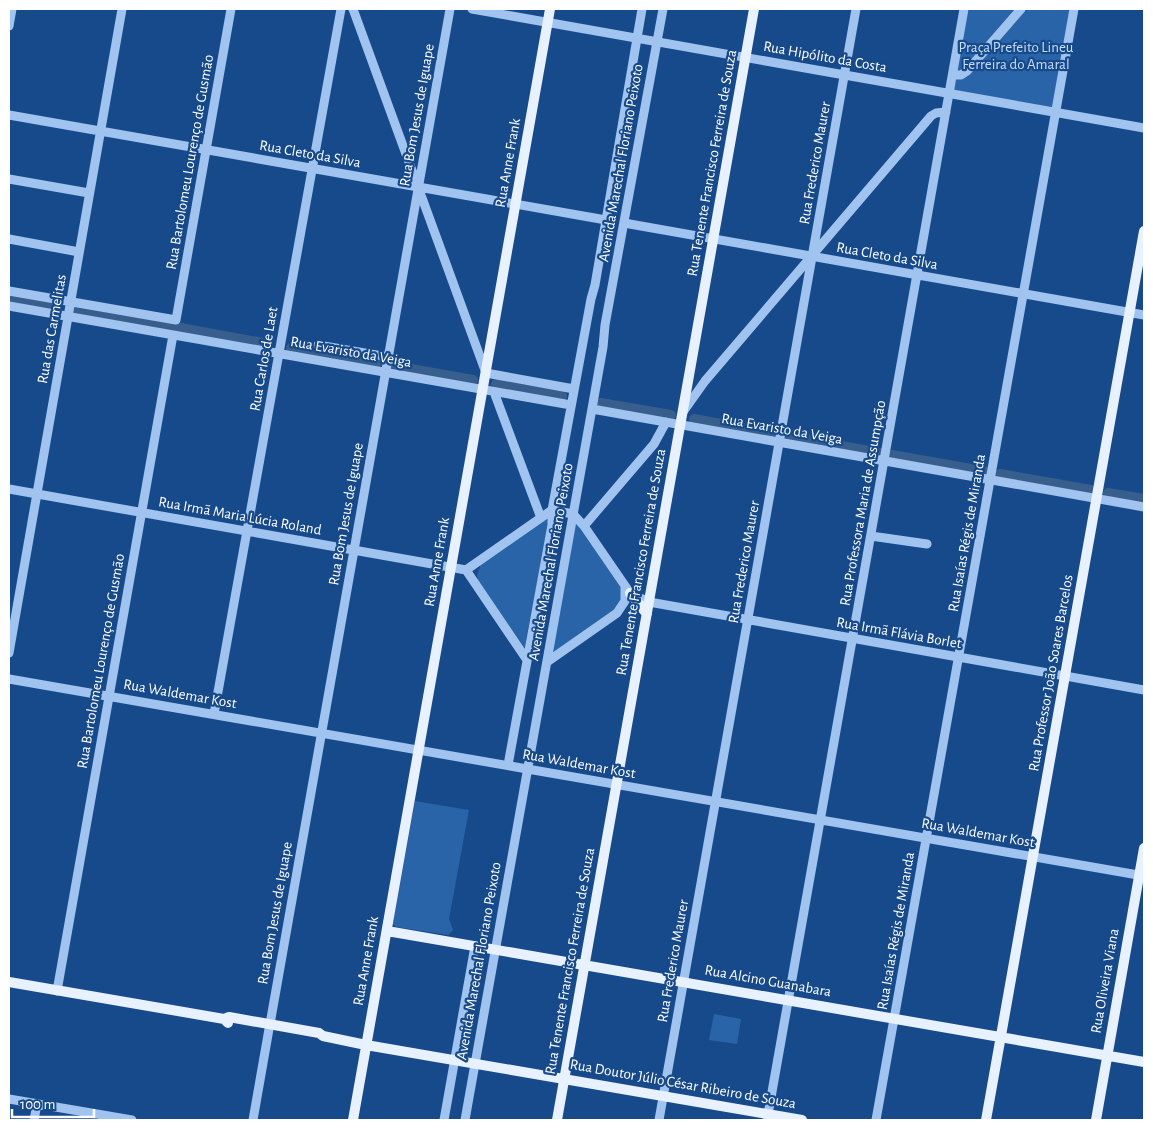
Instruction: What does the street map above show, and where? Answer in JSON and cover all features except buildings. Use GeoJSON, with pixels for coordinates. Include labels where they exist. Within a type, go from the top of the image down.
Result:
{"type":"FeatureCollection","features":[{"type":"Feature","properties":{"kind":"main road","name":"Rua Anne Frank"},"geometry":{"type":"LineString","coordinates":[[353,1120],[550,9]]}},
{"type":"Feature","properties":{"kind":"main road","name":"Rua Tenente Francisco Ferreira de Souza"},"geometry":{"type":"LineString","coordinates":[[557,1120],[754,9]]}},
{"type":"Feature","properties":{"kind":"main road","name":"Rua Professor João Soares Barcelos"},"geometry":{"type":"LineString","coordinates":[[986,1120],[1144,231]]}},
{"type":"Feature","properties":{"kind":"main road"},"geometry":{"type":"LineString","coordinates":[[627,589],[647,614]]}},
{"type":"Feature","properties":{"kind":"main road","name":"Rua Oliveira Viana"},"geometry":{"type":"LineString","coordinates":[[1096,1120],[1142,876],[1144,848]]}},
{"type":"Feature","properties":{"kind":"main road","name":"Rua Alcino Guanabara"},"geometry":{"type":"LineString","coordinates":[[387,931],[1144,1062]]}},
{"type":"Feature","properties":{"kind":"main road","name":"Rua Doutor Júlio César Ribeiro de Souza"},"geometry":{"type":"LineString","coordinates":[[9,982],[224,1019],[229,1017],[269,1027],[319,1033],[323,1036],[366,1045],[663,1096],[768,1117],[802,1120]]}},
{"type":"Feature","properties":{"kind":"street"},"geometry":{"type":"LineString","coordinates":[[9,26],[12,9]]}},
{"type":"Feature","properties":{"kind":"street","name":"Rua das Carmelitas"},"geometry":{"type":"LineString","coordinates":[[9,654],[122,9]]}},
{"type":"Feature","properties":{"kind":"street","name":"Rua Bartolomeu Lourenço de Gusmão"},"geometry":{"type":"LineString","coordinates":[[70,301],[176,320],[231,9]]}},
{"type":"Feature","properties":{"kind":"street","name":"Rua Carlos de Laet"},"geometry":{"type":"LineString","coordinates":[[214,714],[341,9]]}},
{"type":"Feature","properties":{"kind":"street"},"geometry":{"type":"LineString","coordinates":[[353,9],[486,373],[574,389]]}},
{"type":"Feature","properties":{"kind":"street","name":"Rua Bom Jesus de Iguape"},"geometry":{"type":"LineString","coordinates":[[253,1120],[450,9]]}},
{"type":"Feature","properties":{"kind":"street","name":"Rua Hipólito da Costa"},"geometry":{"type":"LineString","coordinates":[[472,9],[1144,128]]}},
{"type":"Feature","properties":{"kind":"street","name":"Avenida Marechal Floriano Peixoto"},"geometry":{"type":"LineString","coordinates":[[508,765],[642,9]]}},
{"type":"Feature","properties":{"kind":"street","name":"Avenida Marechal Floriano Peixoto"},"geometry":{"type":"LineString","coordinates":[[465,1120],[624,223],[664,9]]}},
{"type":"Feature","properties":{"kind":"street","name":"Rua Frederico Maurer"},"geometry":{"type":"LineString","coordinates":[[659,1120],[856,9]]}},
{"type":"Feature","properties":{"kind":"street","name":"Rua Professora Maria de Assumpção"},"geometry":{"type":"LineString","coordinates":[[768,1117],[964,9]]}},
{"type":"Feature","properties":{"kind":"street"},"geometry":{"type":"LineString","coordinates":[[953,75],[961,75],[968,71],[1021,9]]}},
{"type":"Feature","properties":{"kind":"street","name":"Rua Isaías Régis de Miranda"},"geometry":{"type":"LineString","coordinates":[[876,1120],[1074,9]]}},
{"type":"Feature","properties":{"kind":"street"},"geometry":{"type":"LineString","coordinates":[[683,412],[705,381],[930,116],[936,112],[946,112]]}},
{"type":"Feature","properties":{"kind":"street","name":"Rua Cleto da Silva"},"geometry":{"type":"LineString","coordinates":[[9,115],[606,220]]}},
{"type":"Feature","properties":{"kind":"street"},"geometry":{"type":"LineString","coordinates":[[9,179],[89,193]]}},
{"type":"Feature","properties":{"kind":"street","name":"Rua Cleto da Silva"},"geometry":{"type":"LineString","coordinates":[[624,223],[1144,315]]}},
{"type":"Feature","properties":{"kind":"street"},"geometry":{"type":"LineString","coordinates":[[9,239],[79,252]]}},
{"type":"Feature","properties":{"kind":"street"},"geometry":{"type":"LineString","coordinates":[[9,291],[70,301]]}},
{"type":"Feature","properties":{"kind":"street","name":"Rua Evaristo da Veiga"},"geometry":{"type":"LineString","coordinates":[[9,306],[571,405]]}},
{"type":"Feature","properties":{"kind":"street","name":"Rua Bartolomeu Lourenço de Gusmão"},"geometry":{"type":"LineString","coordinates":[[57,991],[173,335]]}},
{"type":"Feature","properties":{"kind":"street","name":"Rua Evaristo da Veiga"},"geometry":{"type":"LineString","coordinates":[[318,345],[388,358]]}},
{"type":"Feature","properties":{"kind":"street"},"geometry":{"type":"LineString","coordinates":[[689,379],[697,383],[705,381]]}},
{"type":"Feature","properties":{"kind":"street"},"geometry":{"type":"LineString","coordinates":[[494,392],[541,518]]}},
{"type":"Feature","properties":{"kind":"street","name":"Rua Evaristo da Veiga"},"geometry":{"type":"LineString","coordinates":[[592,409],[666,422],[780,436],[884,461],[1144,507]]}},
{"type":"Feature","properties":{"kind":"street"},"geometry":{"type":"LineString","coordinates":[[584,526],[654,444],[666,422]]}},
{"type":"Feature","properties":{"kind":"street","name":"Rua Irmã Maria Lúcia Roland"},"geometry":{"type":"LineString","coordinates":[[9,489],[466,570]]}},
{"type":"Feature","properties":{"kind":"street"},"geometry":{"type":"LineString","coordinates":[[527,660],[466,570],[552,510],[573,514],[584,526],[627,589],[625,601],[617,612],[547,662]]}},
{"type":"Feature","properties":{"kind":"street"},"geometry":{"type":"LineString","coordinates":[[871,536],[927,544]]}},
{"type":"Feature","properties":{"kind":"street","name":"Rua Irmã Flávia Borlet"},"geometry":{"type":"LineString","coordinates":[[627,589],[649,602],[1144,690]]}},
{"type":"Feature","properties":{"kind":"street","name":"Rua Waldemar Kost"},"geometry":{"type":"LineString","coordinates":[[9,679],[1142,876]]}},
{"type":"Feature","properties":{"kind":"street","name":"Avenida Marechal Floriano Peixoto"},"geometry":{"type":"LineString","coordinates":[[444,1120],[475,946]]}},
{"type":"Feature","properties":{"kind":"street"},"geometry":{"type":"LineString","coordinates":[[9,1099],[132,1120]]}},
{"type":"Feature","properties":{"kind":"street"},"geometry":{"type":"LineString","coordinates":[[34,1120],[37,1104]]}},
{"type":"Feature","properties":{"kind":"green space","name":"Praça Prefeito Lineu Ferreira do Amaral"},"geometry":{"type":"Polygon","coordinates":[[[968,9],[1071,9],[1053,109],[953,92],[968,9]]]}},
{"type":"Feature","properties":{"kind":"green space"},"geometry":{"type":"Polygon","coordinates":[[[546,518],[549,523],[526,639],[528,642],[526,648],[479,584],[477,575],[481,564],[546,518]]]}},
{"type":"Feature","properties":{"kind":"green space"},"geometry":{"type":"Polygon","coordinates":[[[577,524],[623,589],[619,606],[553,653],[551,652],[574,525],[577,524]]]}},
{"type":"Feature","properties":{"kind":"green space"},"geometry":{"type":"Polygon","coordinates":[[[415,801],[469,810],[449,919],[453,930],[448,935],[396,927],[393,924],[415,801]]]}},
{"type":"Feature","properties":{"kind":"green space"},"geometry":{"type":"Polygon","coordinates":[[[714,1014],[741,1019],[737,1044],[709,1040],[714,1014]]]}},
{"type":"Feature","properties":{"kind":"waterway"},"geometry":{"type":"LineString","coordinates":[[9,297],[54,305]]}},
{"type":"Feature","properties":{"kind":"waterway"},"geometry":{"type":"LineString","coordinates":[[77,309],[268,344]]}},
{"type":"Feature","properties":{"kind":"waterway"},"geometry":{"type":"LineString","coordinates":[[291,348],[377,363]]}},
{"type":"Feature","properties":{"kind":"waterway"},"geometry":{"type":"LineString","coordinates":[[394,366],[473,380]]}},
{"type":"Feature","properties":{"kind":"waterway"},"geometry":{"type":"LineString","coordinates":[[496,384],[562,396]]}},
{"type":"Feature","properties":{"kind":"waterway"},"geometry":{"type":"LineString","coordinates":[[601,403],[671,415]]}},
{"type":"Feature","properties":{"kind":"waterway"},"geometry":{"type":"LineString","coordinates":[[694,419],[880,453]]}},
{"type":"Feature","properties":{"kind":"waterway"},"geometry":{"type":"LineString","coordinates":[[892,455],[988,472]]}},
{"type":"Feature","properties":{"kind":"waterway"},"geometry":{"type":"LineString","coordinates":[[1000,474],[1091,490]]}},
{"type":"Feature","properties":{"kind":"waterway"},"geometry":{"type":"LineString","coordinates":[[1108,493],[1144,499]]}}]}
